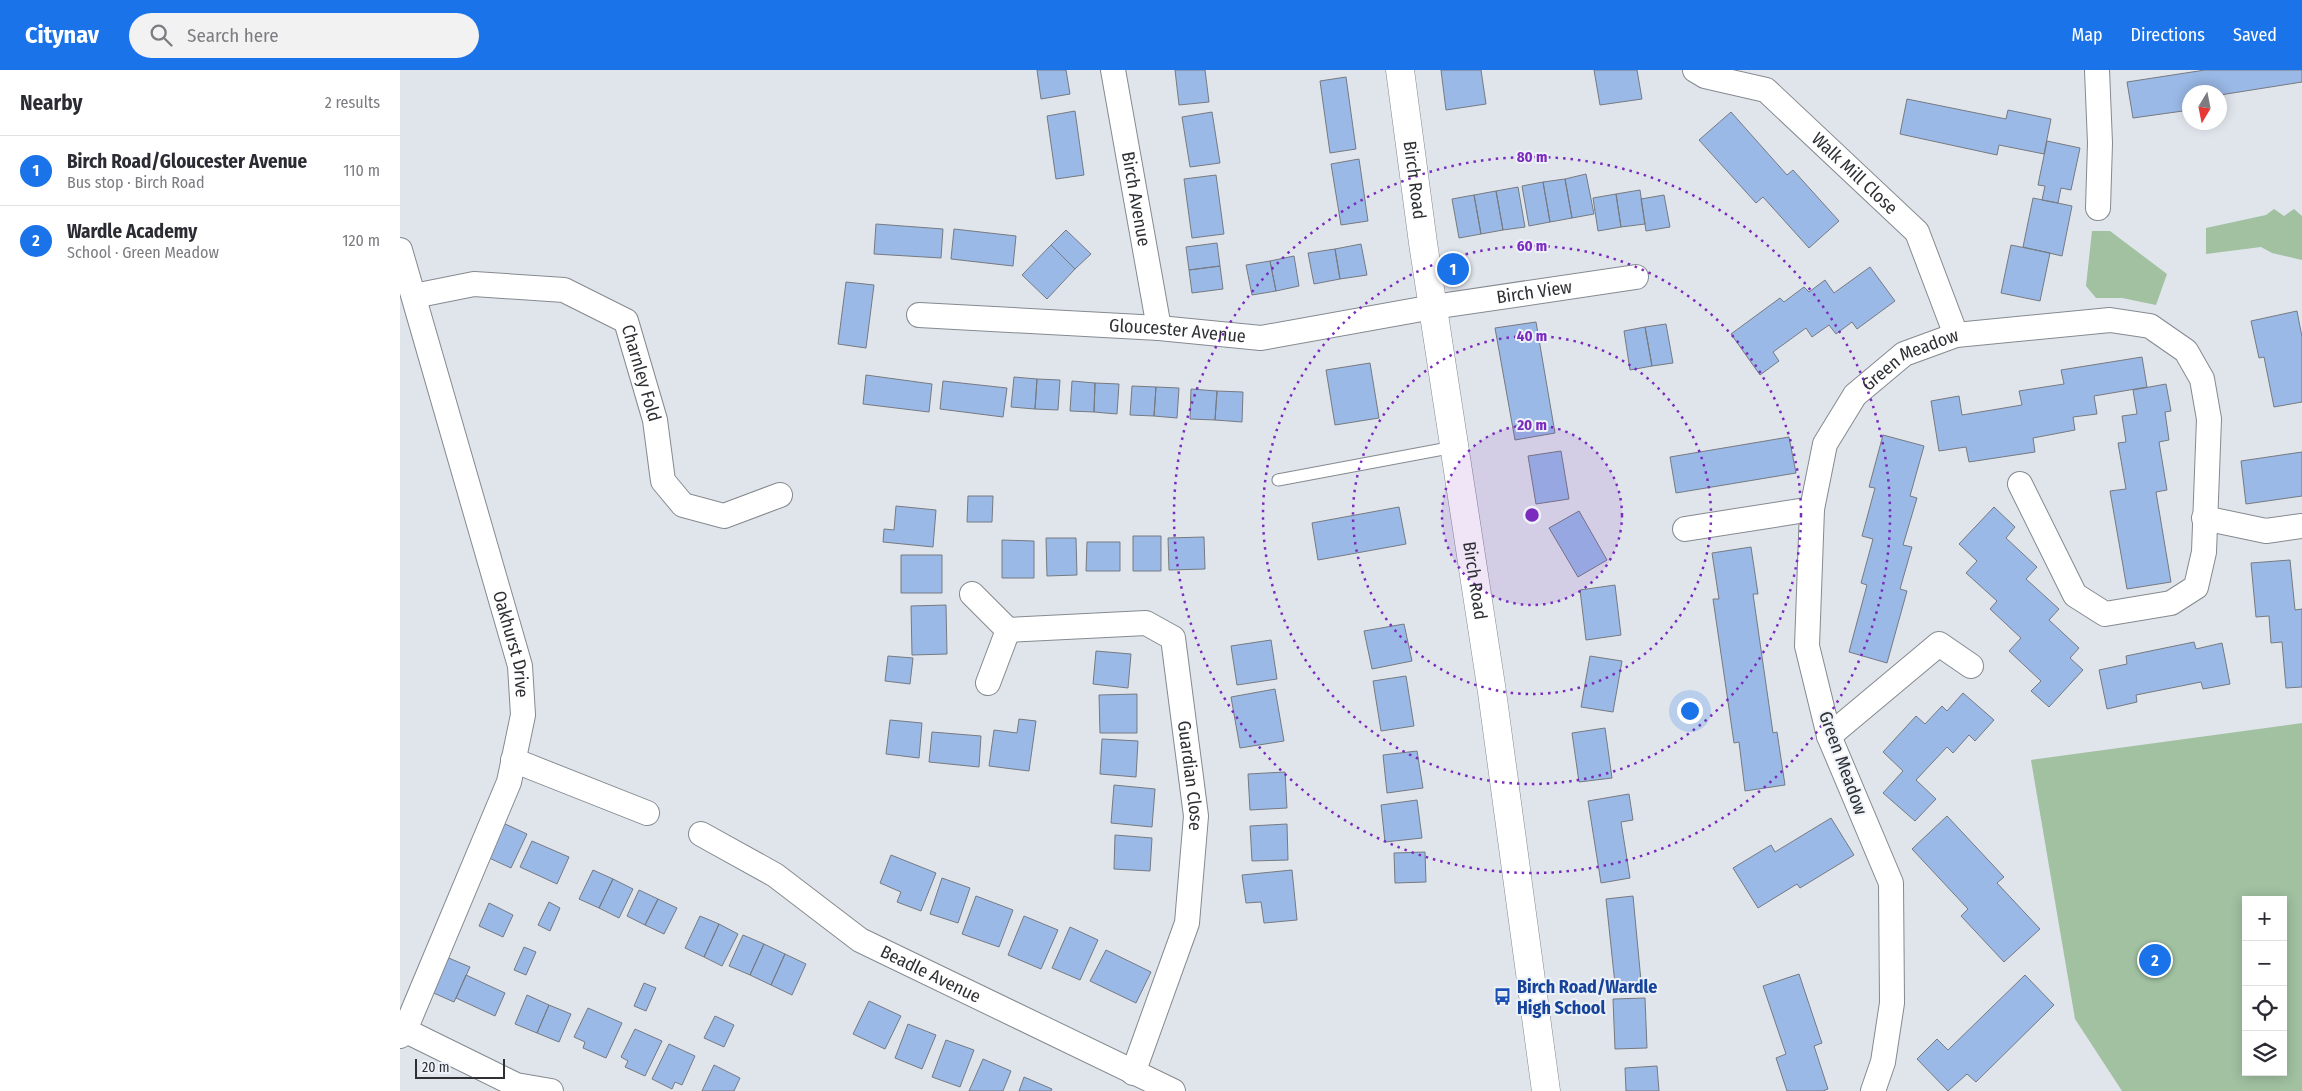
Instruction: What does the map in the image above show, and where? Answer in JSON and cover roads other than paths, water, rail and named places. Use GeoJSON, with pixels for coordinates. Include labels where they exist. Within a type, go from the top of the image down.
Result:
{"type":"FeatureCollection","features":[{"type":"Feature","properties":{"kind":"street","name":"Birch Avenue"},"geometry":{"type":"LineString","coordinates":[[1113,70],[1159,328]]}},
{"type":"Feature","properties":{"kind":"street","name":"Birch Road"},"geometry":{"type":"LineString","coordinates":[[1400,70],[1433,307],[1492,692],[1546,1091]]}},
{"type":"Feature","properties":{"kind":"street","name":"Walk Mill Close"},"geometry":{"type":"LineString","coordinates":[[1695,70],[1705,76],[1766,90],[1917,232],[1956,335]]}},
{"type":"Feature","properties":{"kind":"street"},"geometry":{"type":"LineString","coordinates":[[2097,70],[2100,143],[2098,208]]}},
{"type":"Feature","properties":{"kind":"street","name":"Oakhurst Drive"},"geometry":{"type":"LineString","coordinates":[[400,250],[407,285],[520,666],[523,715],[508,782],[402,1031]]}},
{"type":"Feature","properties":{"kind":"street","name":"Birch View"},"geometry":{"type":"LineString","coordinates":[[1433,307],[1636,277]]}},
{"type":"Feature","properties":{"kind":"street","name":"Charnley Fold"},"geometry":{"type":"LineString","coordinates":[[407,285],[474,284],[564,290],[626,321],[655,420],[663,481],[683,506],[724,516],[780,495]]}},
{"type":"Feature","properties":{"kind":"street","name":"Gloucester Avenue"},"geometry":{"type":"LineString","coordinates":[[918,315],[1159,328],[1261,338],[1433,307]]}},
{"type":"Feature","properties":{"kind":"street","name":"Green Meadow"},"geometry":{"type":"LineString","coordinates":[[1873,1091],[1883,1062],[1892,1003],[1891,884],[1829,736],[1807,646],[1812,509],[1825,444],[1855,395],[1904,354],[1956,335],[2110,320],[2150,326],[2186,351],[2202,378],[2209,419],[2204,552],[2196,587],[2171,603],[2105,614],[2075,595],[2020,484]]}},
{"type":"Feature","properties":{"kind":"street"},"geometry":{"type":"LineString","coordinates":[[1686,529],[1812,509]]}},
{"type":"Feature","properties":{"kind":"street"},"geometry":{"type":"LineString","coordinates":[[2204,518],[2266,531],[2302,526]]}},
{"type":"Feature","properties":{"kind":"street"},"geometry":{"type":"LineString","coordinates":[[972,594],[1008,630],[988,683]]}},
{"type":"Feature","properties":{"kind":"street","name":"Guardian Close"},"geometry":{"type":"LineString","coordinates":[[1008,630],[1146,623],[1173,638],[1196,816],[1187,923],[1133,1073]]}},
{"type":"Feature","properties":{"kind":"street"},"geometry":{"type":"LineString","coordinates":[[1829,736],[1940,644],[1971,666]]}},
{"type":"Feature","properties":{"kind":"street"},"geometry":{"type":"LineString","coordinates":[[514,760],[647,812]]}},
{"type":"Feature","properties":{"kind":"street","name":"Beadle Avenue"},"geometry":{"type":"LineString","coordinates":[[701,834],[774,876],[860,940],[1173,1091]]}},
{"type":"Feature","properties":{"kind":"street"},"geometry":{"type":"LineString","coordinates":[[402,1031],[516,1084],[551,1091]]}},
{"type":"Feature","properties":{"kind":"lane"},"geometry":{"type":"LineString","coordinates":[[1278,480],[1454,447]]}},
{"type":"Feature","properties":{"kind":"place","name":"Birch Road/Gloucester Avenue"},"geometry":{"type":"Point","coordinates":[1453,269]}},
{"type":"Feature","properties":{"kind":"place","name":"Wardle Academy"},"geometry":{"type":"Point","coordinates":[2155,960]}},
{"type":"Feature","properties":{"kind":"place","name":"Birch Road/Wardle High School"},"geometry":{"type":"Point","coordinates":[1503,997]}}]}
